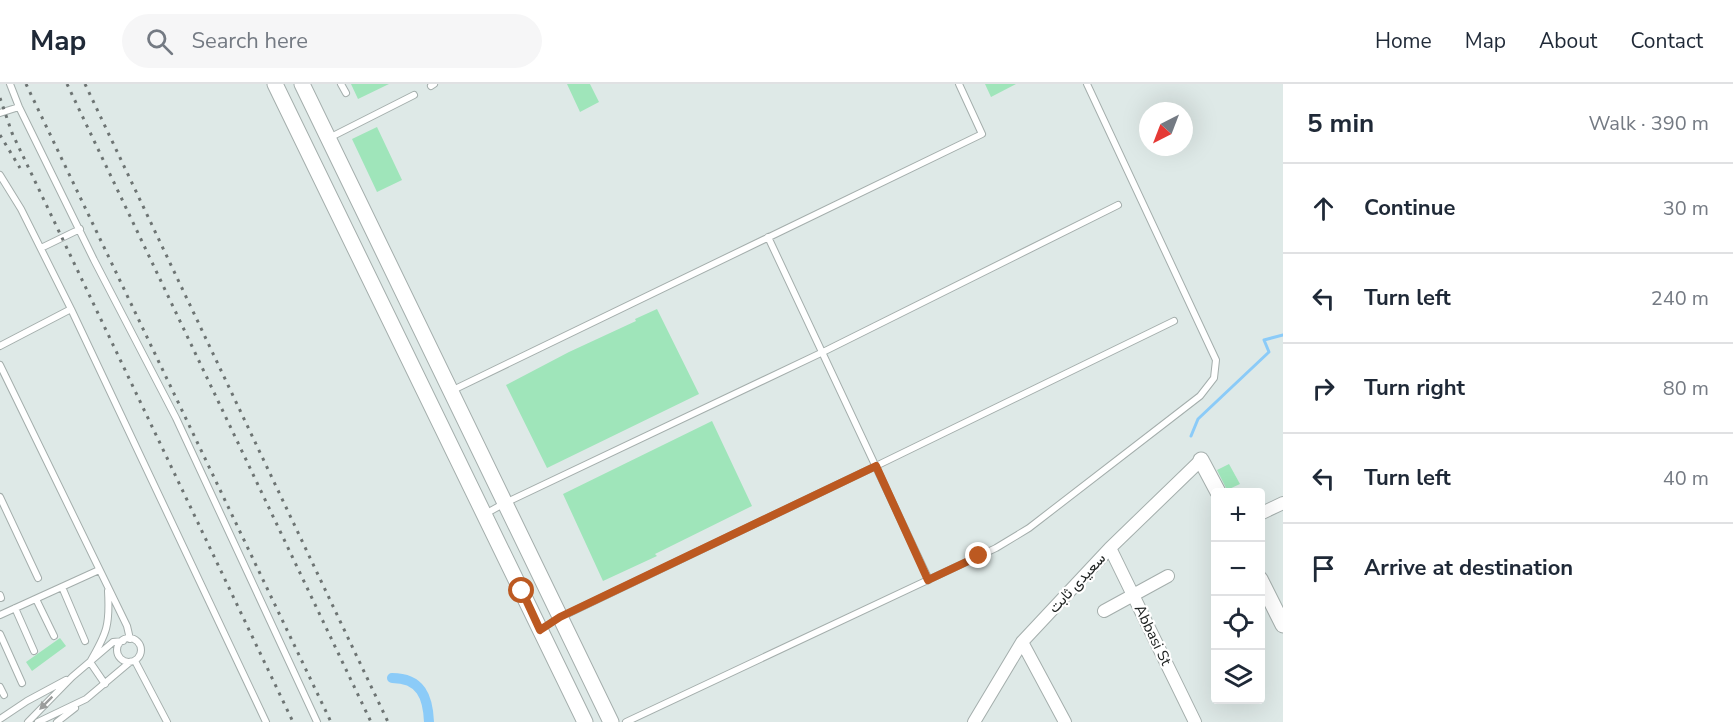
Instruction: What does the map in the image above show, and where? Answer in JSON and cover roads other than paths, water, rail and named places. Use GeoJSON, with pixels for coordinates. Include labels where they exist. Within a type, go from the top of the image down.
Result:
{"type":"FeatureCollection","features":[{"type":"Feature","properties":{"kind":"street"},"geometry":{"type":"LineString","coordinates":[[275,84],[585,722]]}},
{"type":"Feature","properties":{"kind":"street"},"geometry":{"type":"LineString","coordinates":[[302,84],[611,722]]}},
{"type":"Feature","properties":{"kind":"street"},"geometry":{"type":"LineString","coordinates":[[301,139],[326,133]]}},
{"type":"Feature","properties":{"kind":"street"},"geometry":{"type":"LineString","coordinates":[[430,402],[451,391]]}},
{"type":"Feature","properties":{"kind":"street"},"geometry":{"type":"LineString","coordinates":[[1201,460],[1216,488]]}},
{"type":"Feature","properties":{"kind":"street","name":"سعیدی ثابت"},"geometry":{"type":"LineString","coordinates":[[974,722],[1022,642],[1110,548],[1201,460]]}},
{"type":"Feature","properties":{"kind":"street"},"geometry":{"type":"LineString","coordinates":[[1265,511],[1283,502]]}},
{"type":"Feature","properties":{"kind":"street","name":"Abbasi St"},"geometry":{"type":"LineString","coordinates":[[1110,548],[1195,722]]}},
{"type":"Feature","properties":{"kind":"street"},"geometry":{"type":"LineString","coordinates":[[1104,611],[1168,576]]}},
{"type":"Feature","properties":{"kind":"street"},"geometry":{"type":"LineString","coordinates":[[1265,589],[1283,625]]}},
{"type":"Feature","properties":{"kind":"street"},"geometry":{"type":"LineString","coordinates":[[540,630],[560,617]]}},
{"type":"Feature","properties":{"kind":"street"},"geometry":{"type":"LineString","coordinates":[[1022,642],[1065,722]]}},
{"type":"Feature","properties":{"kind":"lane"},"geometry":{"type":"LineString","coordinates":[[10,84],[19,107],[176,418],[317,722]]}},
{"type":"Feature","properties":{"kind":"lane"},"geometry":{"type":"LineString","coordinates":[[341,84],[346,93]]}},
{"type":"Feature","properties":{"kind":"lane"},"geometry":{"type":"LineString","coordinates":[[451,391],[982,134],[959,84]]}},
{"type":"Feature","properties":{"kind":"lane"},"geometry":{"type":"LineString","coordinates":[[626,722],[996,548],[1029,528],[1200,396],[1214,378],[1216,360],[1087,84]]}},
{"type":"Feature","properties":{"kind":"lane"},"geometry":{"type":"LineString","coordinates":[[326,133],[414,96]]}},
{"type":"Feature","properties":{"kind":"lane"},"geometry":{"type":"LineString","coordinates":[[0,113],[19,107]]}},
{"type":"Feature","properties":{"kind":"lane"},"geometry":{"type":"LineString","coordinates":[[0,175],[21,209],[71,309],[266,722]]}},
{"type":"Feature","properties":{"kind":"lane"},"geometry":{"type":"LineString","coordinates":[[484,515],[822,352],[1118,205]]}},
{"type":"Feature","properties":{"kind":"lane"},"geometry":{"type":"LineString","coordinates":[[41,248],[80,229]]}},
{"type":"Feature","properties":{"kind":"lane"},"geometry":{"type":"LineString","coordinates":[[768,237],[928,580]]}},
{"type":"Feature","properties":{"kind":"lane"},"geometry":{"type":"LineString","coordinates":[[0,346],[71,309]]}},
{"type":"Feature","properties":{"kind":"lane"},"geometry":{"type":"LineString","coordinates":[[560,617],[1174,321]]}},
{"type":"Feature","properties":{"kind":"lane"},"geometry":{"type":"LineString","coordinates":[[0,365],[127,626],[130,639]]}},
{"type":"Feature","properties":{"kind":"lane"},"geometry":{"type":"LineString","coordinates":[[0,497],[38,578]]}},
{"type":"Feature","properties":{"kind":"lane"},"geometry":{"type":"LineString","coordinates":[[0,615],[99,570]]}},
{"type":"Feature","properties":{"kind":"lane"},"geometry":{"type":"LineString","coordinates":[[90,662],[105,636],[108,620],[107,586]]}},
{"type":"Feature","properties":{"kind":"lane"},"geometry":{"type":"LineString","coordinates":[[62,587],[85,640]]}},
{"type":"Feature","properties":{"kind":"lane"},"geometry":{"type":"LineString","coordinates":[[36,598],[54,636]]}},
{"type":"Feature","properties":{"kind":"lane"},"geometry":{"type":"LineString","coordinates":[[15,608],[34,651]]}},
{"type":"Feature","properties":{"kind":"lane"},"geometry":{"type":"LineString","coordinates":[[0,634],[22,683]]}},
{"type":"Feature","properties":{"kind":"lane"},"geometry":{"type":"LineString","coordinates":[[28,722],[72,677],[113,642],[130,639],[137,642],[141,648],[140,656],[57,722]]}},
{"type":"Feature","properties":{"kind":"lane"},"geometry":{"type":"LineString","coordinates":[[123,641],[118,647],[118,655],[123,660],[133,662],[167,722]]}},
{"type":"Feature","properties":{"kind":"lane"},"geometry":{"type":"LineString","coordinates":[[90,662],[105,684]]}},
{"type":"Feature","properties":{"kind":"lane"},"geometry":{"type":"LineString","coordinates":[[0,719],[27,701],[72,677]]}},
{"type":"Feature","properties":{"kind":"lane"},"geometry":{"type":"LineString","coordinates":[[0,687],[4,695]]}},
{"type":"Feature","properties":{"kind":"lane"},"geometry":{"type":"LineString","coordinates":[[38,722],[86,699]]}},
{"type":"Feature","properties":{"kind":"waterway"},"geometry":{"type":"LineString","coordinates":[[1191,436],[1198,419],[1269,352],[1264,340],[1283,335]]}},
{"type":"Feature","properties":{"kind":"waterway"},"geometry":{"type":"LineString","coordinates":[[392,678],[410,681],[416,685],[427,705],[429,722]]}},
{"type":"Feature","properties":{"kind":"railway"},"geometry":{"type":"LineString","coordinates":[[26,84],[331,722]]}},
{"type":"Feature","properties":{"kind":"railway"},"geometry":{"type":"LineString","coordinates":[[67,84],[371,722]]}},
{"type":"Feature","properties":{"kind":"railway"},"geometry":{"type":"LineString","coordinates":[[85,84],[388,722]]}},
{"type":"Feature","properties":{"kind":"railway"},"geometry":{"type":"LineString","coordinates":[[0,98],[12,133],[293,722]]}},
{"type":"Feature","properties":{"kind":"railway"},"geometry":{"type":"LineString","coordinates":[[0,135],[20,168]]}}]}
